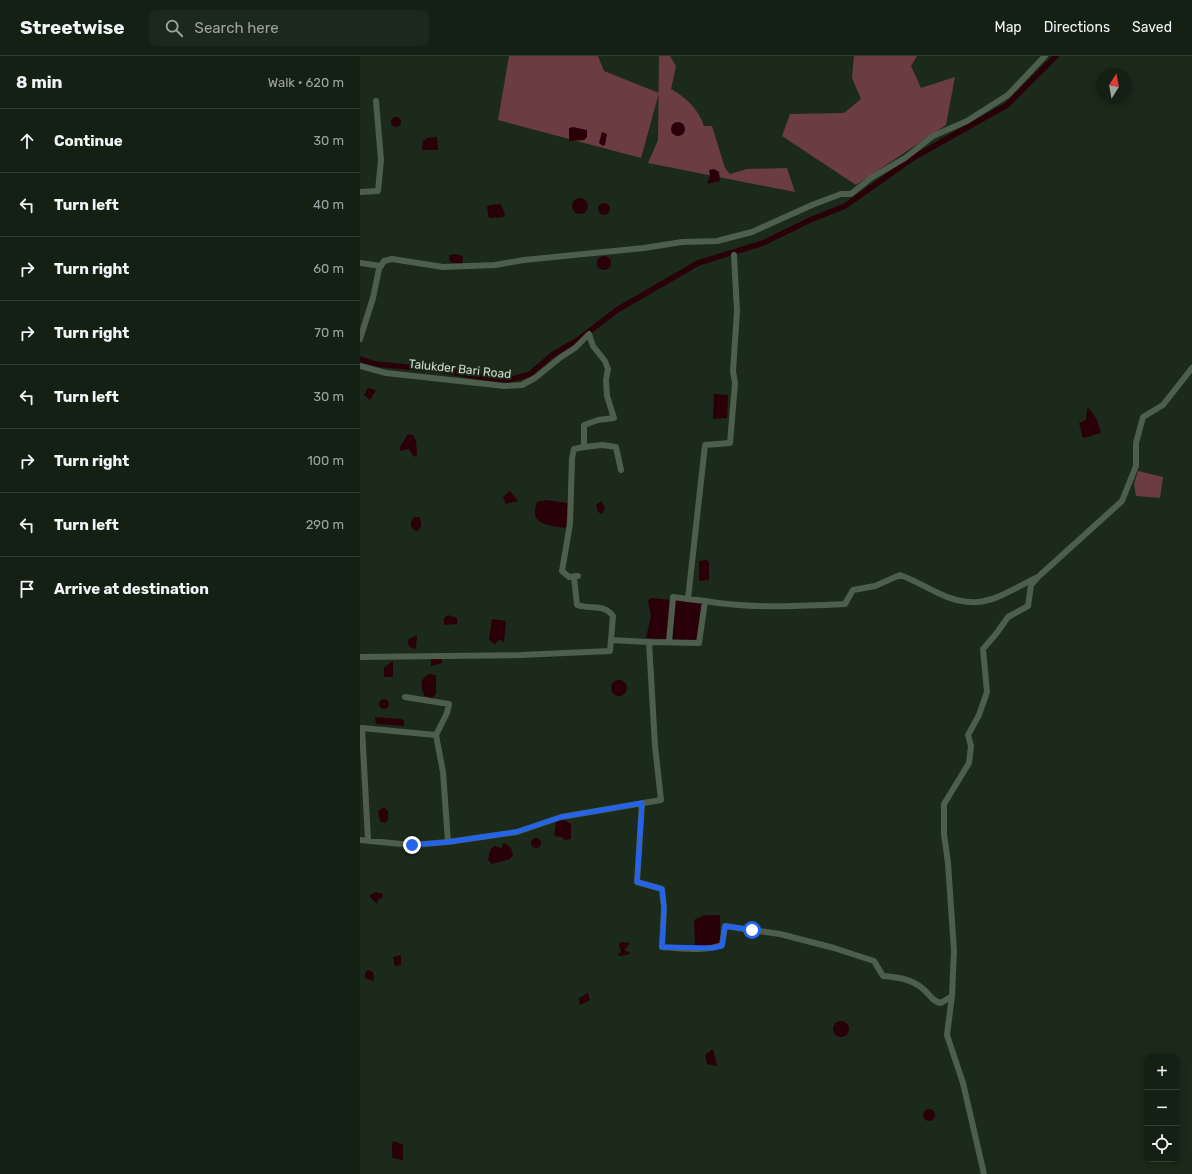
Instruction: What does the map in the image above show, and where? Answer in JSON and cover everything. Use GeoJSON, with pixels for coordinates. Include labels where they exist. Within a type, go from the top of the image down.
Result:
{"type":"FeatureCollection","features":[{"type":"Feature","properties":{"kind":"street"},"geometry":{"type":"LineString","coordinates":[[360,339],[381,266],[384,261],[392,259],[443,267],[495,265],[524,260],[644,248],[682,242],[717,240],[752,232],[812,205],[841,194],[851,194],[871,178],[905,158],[934,136],[967,121],[1008,95],[1045,56]]}},
{"type":"Feature","properties":{"kind":"street"},"geometry":{"type":"LineString","coordinates":[[360,192],[378,191],[381,160],[376,102]]}},
{"type":"Feature","properties":{"kind":"street"},"geometry":{"type":"LineString","coordinates":[[688,599],[705,445],[730,443],[735,383],[734,371],[737,311],[735,301],[734,255]]}},
{"type":"Feature","properties":{"kind":"street"},"geometry":{"type":"LineString","coordinates":[[360,263],[381,266]]}},
{"type":"Feature","properties":{"kind":"street","name":"Talukder Bari Road"},"geometry":{"type":"LineString","coordinates":[[360,366],[386,373],[505,386],[522,385],[535,378],[561,356],[575,348],[590,334],[593,346],[608,369],[606,380],[608,396],[614,418],[598,420],[584,425],[584,447]]}},
{"type":"Feature","properties":{"kind":"street"},"geometry":{"type":"LineString","coordinates":[[984,1174],[963,1083],[947,1035],[952,996],[954,951],[948,863],[944,834],[944,804],[969,763],[971,746],[968,734],[979,715],[987,692],[983,649],[1008,617],[1028,606],[1032,585],[1038,577],[1122,502],[1136,466],[1136,443],[1143,417],[1163,405],[1192,368]]}},
{"type":"Feature","properties":{"kind":"street"},"geometry":{"type":"LineString","coordinates":[[360,657],[509,655],[610,651],[613,616],[608,609],[599,607],[585,608],[577,605],[576,576],[565,575],[562,571],[570,524],[572,458],[574,449],[602,445],[616,447],[621,470]]}},
{"type":"Feature","properties":{"kind":"street"},"geometry":{"type":"LineString","coordinates":[[669,642],[673,597],[723,604],[779,606],[845,604],[853,590],[876,586],[900,575],[914,580],[957,602],[978,604],[997,598],[1038,577]]}},
{"type":"Feature","properties":{"kind":"street"},"geometry":{"type":"LineString","coordinates":[[611,640],[699,643],[705,601]]}},
{"type":"Feature","properties":{"kind":"street"},"geometry":{"type":"LineString","coordinates":[[360,840],[412,845],[448,842],[516,832],[561,817],[661,800],[655,746],[649,642]]}},
{"type":"Feature","properties":{"kind":"street"},"geometry":{"type":"LineString","coordinates":[[405,697],[449,704],[447,713],[436,735],[443,772],[448,842]]}},
{"type":"Feature","properties":{"kind":"street"},"geometry":{"type":"LineString","coordinates":[[368,840],[362,728],[436,735]]}},
{"type":"Feature","properties":{"kind":"street"},"geometry":{"type":"LineString","coordinates":[[642,803],[637,882],[662,889],[664,908],[662,947],[698,949],[722,946],[725,926],[780,934],[834,948],[874,961],[883,976],[911,981],[923,988],[933,1001],[941,1003],[952,996]]}},
{"type":"Feature","properties":{"kind":"shaded area"},"geometry":{"type":"Polygon","coordinates":[[[509,56],[598,56],[604,71],[659,93],[641,158],[498,120],[509,56]]]}},
{"type":"Feature","properties":{"kind":"shaded area"},"geometry":{"type":"Polygon","coordinates":[[[659,56],[670,56],[676,66],[671,89],[691,104],[699,114],[704,126],[712,126],[725,168],[730,174],[747,169],[787,168],[795,192],[648,163],[658,140],[659,56]]]}},
{"type":"Feature","properties":{"kind":"shaded area"},"geometry":{"type":"Polygon","coordinates":[[[854,56],[917,56],[911,66],[921,88],[955,77],[946,125],[856,185],[782,136],[790,114],[844,113],[861,99],[852,78],[854,56]]]}},
{"type":"Feature","properties":{"kind":"shaded area"},"geometry":{"type":"Polygon","coordinates":[[[394,117],[398,117],[400,118],[400,126],[394,127],[391,124],[391,120],[394,117]]]}},
{"type":"Feature","properties":{"kind":"shaded area"},"geometry":{"type":"Polygon","coordinates":[[[678,122],[683,124],[685,129],[683,134],[678,136],[673,134],[671,129],[673,124],[678,122]]]}},
{"type":"Feature","properties":{"kind":"shaded area"},"geometry":{"type":"Polygon","coordinates":[[[573,127],[587,130],[587,137],[584,140],[569,141],[569,128],[573,127]]]}},
{"type":"Feature","properties":{"kind":"shaded area"},"geometry":{"type":"Polygon","coordinates":[[[602,132],[607,134],[605,145],[603,146],[599,143],[602,132]]]}},
{"type":"Feature","properties":{"kind":"shaded area"},"geometry":{"type":"Polygon","coordinates":[[[437,137],[438,150],[422,150],[423,140],[426,140],[426,138],[437,137]]]}},
{"type":"Feature","properties":{"kind":"shaded area"},"geometry":{"type":"Polygon","coordinates":[[[714,169],[719,172],[720,181],[707,184],[710,176],[709,170],[714,169]]]}},
{"type":"Feature","properties":{"kind":"shaded area"},"geometry":{"type":"Polygon","coordinates":[[[580,198],[587,203],[588,206],[583,213],[580,214],[573,209],[572,206],[577,199],[580,198]]]}},
{"type":"Feature","properties":{"kind":"shaded area"},"geometry":{"type":"Polygon","coordinates":[[[604,203],[608,205],[610,209],[608,213],[604,215],[600,213],[598,209],[600,205],[604,203]]]}},
{"type":"Feature","properties":{"kind":"shaded area"},"geometry":{"type":"Polygon","coordinates":[[[501,204],[505,215],[503,217],[489,218],[487,207],[490,205],[501,204]]]}},
{"type":"Feature","properties":{"kind":"shaded area"},"geometry":{"type":"Polygon","coordinates":[[[455,254],[463,256],[462,264],[450,262],[449,255],[455,254]]]}},
{"type":"Feature","properties":{"kind":"shaded area"},"geometry":{"type":"Polygon","coordinates":[[[604,256],[609,258],[611,263],[609,268],[604,270],[599,268],[597,263],[599,258],[604,256]]]}},
{"type":"Feature","properties":{"kind":"shaded area"},"geometry":{"type":"Polygon","coordinates":[[[368,388],[376,390],[370,400],[364,395],[368,388]]]}},
{"type":"Feature","properties":{"kind":"shaded area"},"geometry":{"type":"Polygon","coordinates":[[[714,394],[728,395],[727,418],[713,419],[714,394]]]}},
{"type":"Feature","properties":{"kind":"shaded area"},"geometry":{"type":"Polygon","coordinates":[[[1089,408],[1097,420],[1101,433],[1083,438],[1079,423],[1086,420],[1087,409],[1089,408]]]}},
{"type":"Feature","properties":{"kind":"shaded area"},"geometry":{"type":"Polygon","coordinates":[[[408,434],[413,435],[416,441],[417,455],[414,457],[409,449],[400,451],[400,447],[408,434]]]}},
{"type":"Feature","properties":{"kind":"shaded area"},"geometry":{"type":"Polygon","coordinates":[[[1138,471],[1163,477],[1160,498],[1136,496],[1134,484],[1138,471]]]}},
{"type":"Feature","properties":{"kind":"shaded area"},"geometry":{"type":"Polygon","coordinates":[[[510,491],[518,501],[506,504],[503,497],[510,491]]]}},
{"type":"Feature","properties":{"kind":"shaded area"},"geometry":{"type":"Polygon","coordinates":[[[546,500],[568,503],[566,528],[547,525],[538,520],[535,516],[537,502],[546,500]]]}},
{"type":"Feature","properties":{"kind":"shaded area"},"geometry":{"type":"Polygon","coordinates":[[[601,501],[605,508],[602,514],[598,512],[596,505],[601,501]]]}},
{"type":"Feature","properties":{"kind":"shaded area"},"geometry":{"type":"Polygon","coordinates":[[[414,517],[419,517],[421,521],[421,526],[418,531],[413,529],[411,526],[411,522],[414,517]]]}},
{"type":"Feature","properties":{"kind":"shaded area"},"geometry":{"type":"Polygon","coordinates":[[[707,560],[709,563],[709,580],[699,581],[699,561],[707,560]]]}},
{"type":"Feature","properties":{"kind":"shaded area"},"geometry":{"type":"Polygon","coordinates":[[[651,598],[671,600],[668,639],[646,638],[651,615],[648,601],[651,598]]]}},
{"type":"Feature","properties":{"kind":"shaded area"},"geometry":{"type":"Polygon","coordinates":[[[676,599],[702,602],[697,641],[672,640],[676,599]]]}},
{"type":"Feature","properties":{"kind":"shaded area"},"geometry":{"type":"Polygon","coordinates":[[[448,615],[457,618],[457,624],[444,625],[444,618],[448,615]]]}},
{"type":"Feature","properties":{"kind":"shaded area"},"geometry":{"type":"Polygon","coordinates":[[[492,619],[506,621],[504,642],[499,639],[495,645],[489,639],[492,619]]]}},
{"type":"Feature","properties":{"kind":"shaded area"},"geometry":{"type":"Polygon","coordinates":[[[417,635],[416,649],[411,648],[408,644],[408,640],[417,635]]]}},
{"type":"Feature","properties":{"kind":"shaded area"},"geometry":{"type":"Polygon","coordinates":[[[431,657],[442,657],[442,663],[431,666],[431,657]]]}},
{"type":"Feature","properties":{"kind":"shaded area"},"geometry":{"type":"Polygon","coordinates":[[[393,661],[393,677],[384,677],[384,668],[393,661]]]}},
{"type":"Feature","properties":{"kind":"shaded area"},"geometry":{"type":"Polygon","coordinates":[[[429,674],[436,675],[436,694],[432,698],[425,696],[421,687],[423,679],[429,674]]]}},
{"type":"Feature","properties":{"kind":"shaded area"},"geometry":{"type":"Polygon","coordinates":[[[619,680],[625,682],[627,688],[625,694],[619,696],[613,694],[611,688],[613,682],[619,680]]]}},
{"type":"Feature","properties":{"kind":"shaded area"},"geometry":{"type":"Polygon","coordinates":[[[384,699],[389,704],[384,709],[379,704],[384,699]]]}},
{"type":"Feature","properties":{"kind":"shaded area"},"geometry":{"type":"Polygon","coordinates":[[[375,717],[401,719],[404,721],[404,726],[376,724],[375,717]]]}},
{"type":"Feature","properties":{"kind":"shaded area"},"geometry":{"type":"Polygon","coordinates":[[[384,807],[388,811],[388,820],[385,823],[380,821],[378,811],[384,807]]]}},
{"type":"Feature","properties":{"kind":"shaded area"},"geometry":{"type":"Polygon","coordinates":[[[559,820],[564,820],[571,824],[571,839],[565,840],[562,837],[554,836],[556,822],[559,820]]]}},
{"type":"Feature","properties":{"kind":"shaded area"},"geometry":{"type":"Polygon","coordinates":[[[536,838],[541,843],[536,848],[531,843],[536,838]]]}},
{"type":"Feature","properties":{"kind":"shaded area"},"geometry":{"type":"Polygon","coordinates":[[[503,843],[511,848],[513,855],[510,859],[492,864],[488,860],[490,850],[494,846],[502,848],[503,843]]]}},
{"type":"Feature","properties":{"kind":"shaded area"},"geometry":{"type":"Polygon","coordinates":[[[376,892],[383,894],[382,898],[378,900],[377,904],[370,897],[370,895],[376,892]]]}},
{"type":"Feature","properties":{"kind":"shaded area"},"geometry":{"type":"Polygon","coordinates":[[[705,915],[720,915],[720,944],[695,947],[694,920],[705,915]]]}},
{"type":"Feature","properties":{"kind":"shaded area"},"geometry":{"type":"Polygon","coordinates":[[[620,942],[630,943],[625,949],[625,951],[630,952],[628,955],[618,956],[621,951],[619,945],[620,942]]]}},
{"type":"Feature","properties":{"kind":"shaded area"},"geometry":{"type":"Polygon","coordinates":[[[401,955],[401,965],[395,966],[393,957],[401,955]]]}},
{"type":"Feature","properties":{"kind":"shaded area"},"geometry":{"type":"Polygon","coordinates":[[[368,970],[373,972],[374,981],[365,978],[365,973],[368,970]]]}},
{"type":"Feature","properties":{"kind":"shaded area"},"geometry":{"type":"Polygon","coordinates":[[[588,993],[590,1000],[580,1005],[579,998],[588,993]]]}},
{"type":"Feature","properties":{"kind":"shaded area"},"geometry":{"type":"Polygon","coordinates":[[[841,1021],[848,1026],[849,1029],[844,1036],[841,1037],[834,1032],[833,1029],[838,1022],[841,1021]]]}},
{"type":"Feature","properties":{"kind":"shaded area"},"geometry":{"type":"Polygon","coordinates":[[[713,1049],[717,1066],[707,1064],[705,1055],[713,1049]]]}},
{"type":"Feature","properties":{"kind":"shaded area"},"geometry":{"type":"Polygon","coordinates":[[[927,1109],[931,1109],[935,1115],[931,1121],[927,1121],[923,1117],[923,1113],[927,1109]]]}},
{"type":"Feature","properties":{"kind":"shaded area"},"geometry":{"type":"Polygon","coordinates":[[[393,1141],[403,1145],[403,1160],[392,1158],[393,1141]]]}},
{"type":"Feature","properties":{"kind":"waterway"},"geometry":{"type":"LineString","coordinates":[[360,359],[376,364],[438,370],[506,381],[530,374],[552,355],[578,340],[617,310],[698,263],[763,243],[810,220],[845,206],[913,158],[1007,105],[1056,56]]}},
{"type":"Feature","properties":{"kind":"route"},"geometry":{"type":"LineString","coordinates":[[412,845],[448,842],[516,832],[561,817],[642,803],[637,882],[662,889],[664,908],[662,947],[690,949],[713,948],[722,946],[725,926],[752,930]]}}]}
